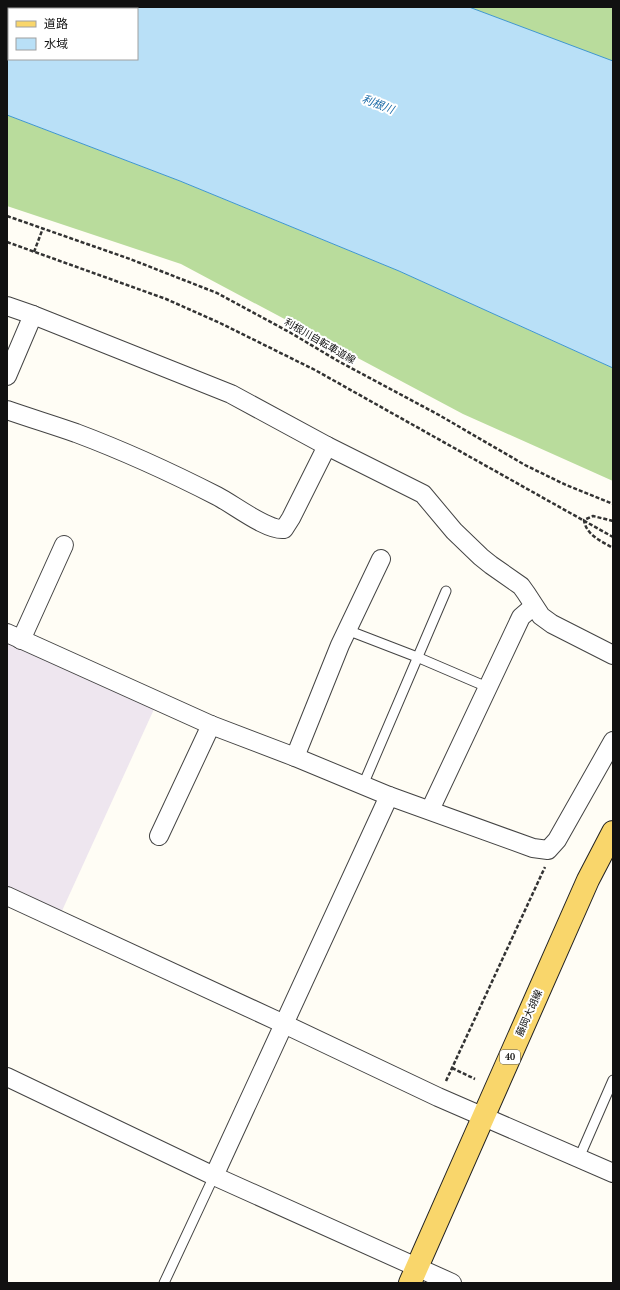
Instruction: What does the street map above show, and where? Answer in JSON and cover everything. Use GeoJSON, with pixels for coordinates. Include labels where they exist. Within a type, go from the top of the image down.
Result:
{"type":"FeatureCollection","features":[{"type":"Feature","properties":{"kind":"main road","name":"藤岡大胡線"},"geometry":{"type":"LineString","coordinates":[[413,1275],[588,880],[613,832]]}},
{"type":"Feature","properties":{"kind":"street"},"geometry":{"type":"LineString","coordinates":[[7,306],[231,394],[326,446],[422,494],[454,531],[481,557],[521,586],[541,616],[552,624],[613,655]]}},
{"type":"Feature","properties":{"kind":"street"},"geometry":{"type":"LineString","coordinates":[[7,376],[33,315]]}},
{"type":"Feature","properties":{"kind":"street"},"geometry":{"type":"LineString","coordinates":[[7,410],[76,433],[123,452],[219,497],[252,517],[278,530],[284,529],[291,518],[326,446]]}},
{"type":"Feature","properties":{"kind":"street"},"geometry":{"type":"LineString","coordinates":[[64,545],[14,636],[211,724],[389,796],[533,848],[548,850],[557,840],[613,741]]}},
{"type":"Feature","properties":{"kind":"street"},"geometry":{"type":"LineString","coordinates":[[295,757],[340,645],[381,559]]}},
{"type":"Feature","properties":{"kind":"street"},"geometry":{"type":"LineString","coordinates":[[430,810],[521,617],[528,611],[535,608]]}},
{"type":"Feature","properties":{"kind":"street"},"geometry":{"type":"LineString","coordinates":[[159,836],[211,724]]}},
{"type":"Feature","properties":{"kind":"street"},"geometry":{"type":"LineString","coordinates":[[214,1176],[389,796]]}},
{"type":"Feature","properties":{"kind":"street"},"geometry":{"type":"LineString","coordinates":[[7,896],[483,1117],[613,1173]]}},
{"type":"Feature","properties":{"kind":"street"},"geometry":{"type":"LineString","coordinates":[[7,1077],[214,1176],[413,1275],[452,1283]]}},
{"type":"Feature","properties":{"kind":"lane"},"geometry":{"type":"LineString","coordinates":[[362,785],[446,591]]}},
{"type":"Feature","properties":{"kind":"lane"},"geometry":{"type":"LineString","coordinates":[[347,630],[487,688]]}},
{"type":"Feature","properties":{"kind":"lane"},"geometry":{"type":"LineString","coordinates":[[579,1158],[613,1080]]}},
{"type":"Feature","properties":{"kind":"lane"},"geometry":{"type":"LineString","coordinates":[[164,1283],[214,1176]]}},
{"type":"Feature","properties":{"kind":"path","name":"利根川自転車道線"},"geometry":{"type":"LineString","coordinates":[[7,216],[130,259],[216,294],[291,333],[338,361],[439,415],[524,465],[566,485],[613,504]]}},
{"type":"Feature","properties":{"kind":"path"},"geometry":{"type":"LineString","coordinates":[[34,252],[43,228]]}},
{"type":"Feature","properties":{"kind":"path"},"geometry":{"type":"LineString","coordinates":[[7,242],[166,298],[220,323],[315,370],[613,537]]}},
{"type":"Feature","properties":{"kind":"path"},"geometry":{"type":"LineString","coordinates":[[584,520],[593,516],[613,521]]}},
{"type":"Feature","properties":{"kind":"path"},"geometry":{"type":"LineString","coordinates":[[584,520],[588,532],[613,548]]}},
{"type":"Feature","properties":{"kind":"path"},"geometry":{"type":"LineString","coordinates":[[444,1086],[546,865]]}},
{"type":"Feature","properties":{"kind":"path"},"geometry":{"type":"LineString","coordinates":[[452,1068],[475,1079]]}},
{"type":"Feature","properties":{"kind":"shaded area"},"geometry":{"type":"Polygon","coordinates":[[[7,641],[155,707],[61,913],[7,889],[7,641]]]}},
{"type":"Feature","properties":{"kind":"green space"},"geometry":{"type":"Polygon","coordinates":[[[469,7],[613,7],[613,61],[606,59],[469,7]]]}},
{"type":"Feature","properties":{"kind":"green space"},"geometry":{"type":"Polygon","coordinates":[[[7,115],[180,181],[399,271],[613,368],[613,481],[463,414],[181,264],[7,206],[7,115]]]}},
{"type":"Feature","properties":{"kind":"water","name":"利根川"},"geometry":{"type":"Polygon","coordinates":[[[7,7],[469,7],[613,61],[613,368],[399,271],[180,181],[7,115],[7,7]]]}}]}
